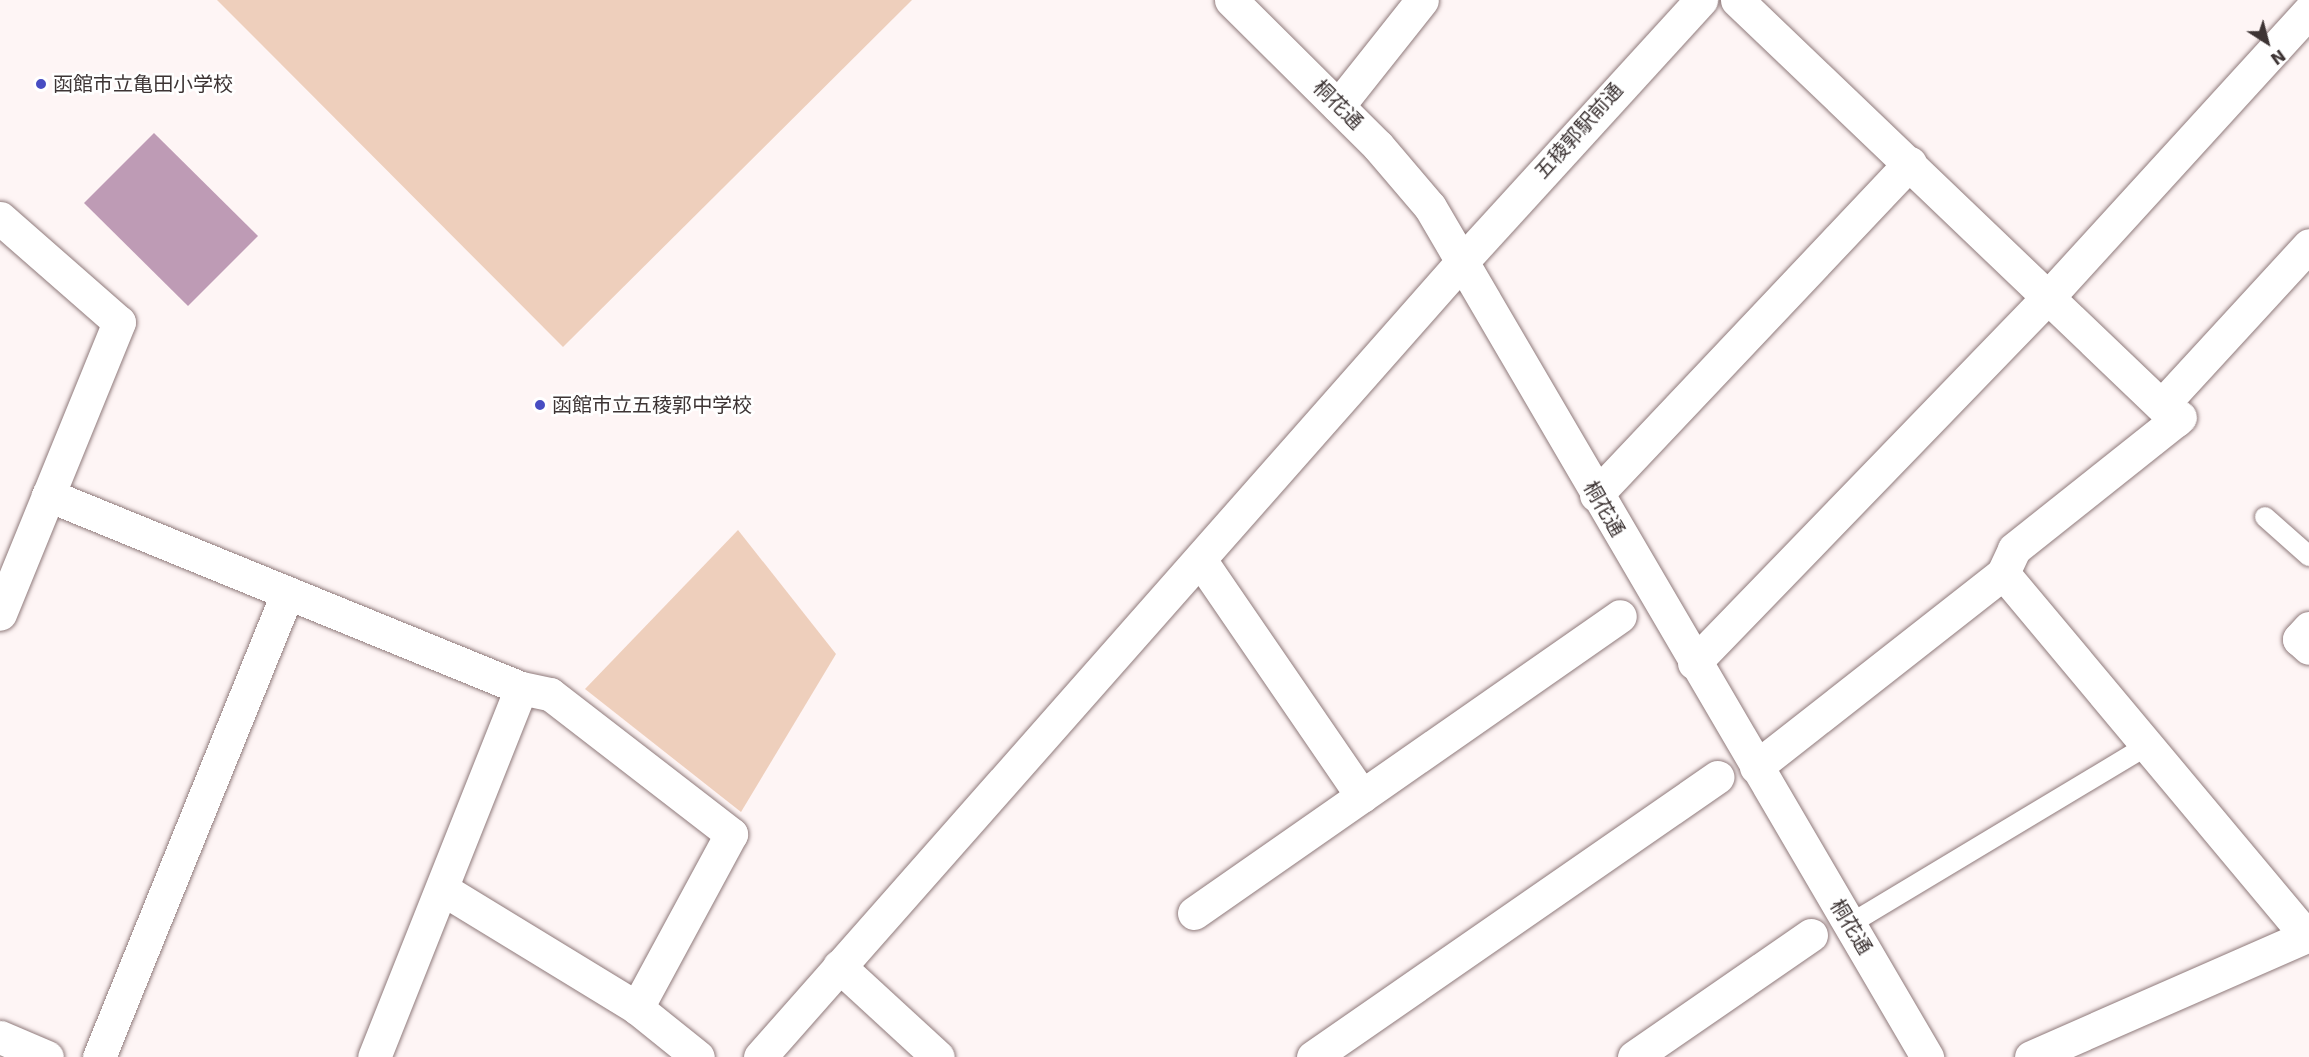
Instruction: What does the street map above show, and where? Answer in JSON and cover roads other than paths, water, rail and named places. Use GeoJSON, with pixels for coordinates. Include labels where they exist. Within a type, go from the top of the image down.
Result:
{"type":"FeatureCollection","features":[{"type":"Feature","properties":{"kind":"street","name":"桐花通"},"geometry":{"type":"LineString","coordinates":[[1230,0],[1338,106],[1430,207],[1459,265],[1927,1057]]}},
{"type":"Feature","properties":{"kind":"street"},"geometry":{"type":"LineString","coordinates":[[1338,106],[1422,0]]}},
{"type":"Feature","properties":{"kind":"street","name":"五稜郭駅前通"},"geometry":{"type":"LineString","coordinates":[[760,1057],[1201,561],[1459,265],[1701,0]]}},
{"type":"Feature","properties":{"kind":"street"},"geometry":{"type":"LineString","coordinates":[[1737,0],[2172,414]]}},
{"type":"Feature","properties":{"kind":"street"},"geometry":{"type":"LineString","coordinates":[[2303,0],[2309,5]]}},
{"type":"Feature","properties":{"kind":"street"},"geometry":{"type":"LineString","coordinates":[[1694,663],[2049,296],[2309,11]]}},
{"type":"Feature","properties":{"kind":"street"},"geometry":{"type":"LineString","coordinates":[[1596,495],[1910,163]]}},
{"type":"Feature","properties":{"kind":"street"},"geometry":{"type":"LineString","coordinates":[[0,218],[119,322],[0,614]]}},
{"type":"Feature","properties":{"kind":"street"},"geometry":{"type":"LineString","coordinates":[[1756,766],[2003,573],[2014,549],[2172,414],[2309,245]]}},
{"type":"Feature","properties":{"kind":"street"},"geometry":{"type":"LineString","coordinates":[[48,495],[521,688],[550,694],[730,834],[637,1008]]}},
{"type":"Feature","properties":{"kind":"street"},"geometry":{"type":"LineString","coordinates":[[1201,561],[1362,796]]}},
{"type":"Feature","properties":{"kind":"street"},"geometry":{"type":"LineString","coordinates":[[2003,573],[2145,747],[2308,936],[2031,1057]]}},
{"type":"Feature","properties":{"kind":"street"},"geometry":{"type":"LineString","coordinates":[[99,1057],[287,594]]}},
{"type":"Feature","properties":{"kind":"street"},"geometry":{"type":"LineString","coordinates":[[1194,913],[1620,616]]}},
{"type":"Feature","properties":{"kind":"street"},"geometry":{"type":"LineString","coordinates":[[2309,628],[2299,639],[2309,648]]}},
{"type":"Feature","properties":{"kind":"street"},"geometry":{"type":"LineString","coordinates":[[374,1057],[444,890],[521,688]]}},
{"type":"Feature","properties":{"kind":"street"},"geometry":{"type":"LineString","coordinates":[[1312,1057],[1717,777]]}},
{"type":"Feature","properties":{"kind":"street"},"geometry":{"type":"LineString","coordinates":[[444,890],[637,1008],[698,1057]]}},
{"type":"Feature","properties":{"kind":"street"},"geometry":{"type":"LineString","coordinates":[[1634,1057],[1811,935]]}},
{"type":"Feature","properties":{"kind":"street"},"geometry":{"type":"LineString","coordinates":[[839,966],[938,1057]]}},
{"type":"Feature","properties":{"kind":"street"},"geometry":{"type":"LineString","coordinates":[[0,1037],[47,1057]]}},
{"type":"Feature","properties":{"kind":"lane"},"geometry":{"type":"LineString","coordinates":[[2265,517],[2309,556]]}},
{"type":"Feature","properties":{"kind":"lane"},"geometry":{"type":"LineString","coordinates":[[1850,924],[2145,747]]}},
{"type":"Feature","properties":{"kind":"place","name":"函館市立亀田小学校"},"geometry":{"type":"Point","coordinates":[41,84]}},
{"type":"Feature","properties":{"kind":"place","name":"函館市立五稜郭中学校"},"geometry":{"type":"Point","coordinates":[540,405]}}]}
